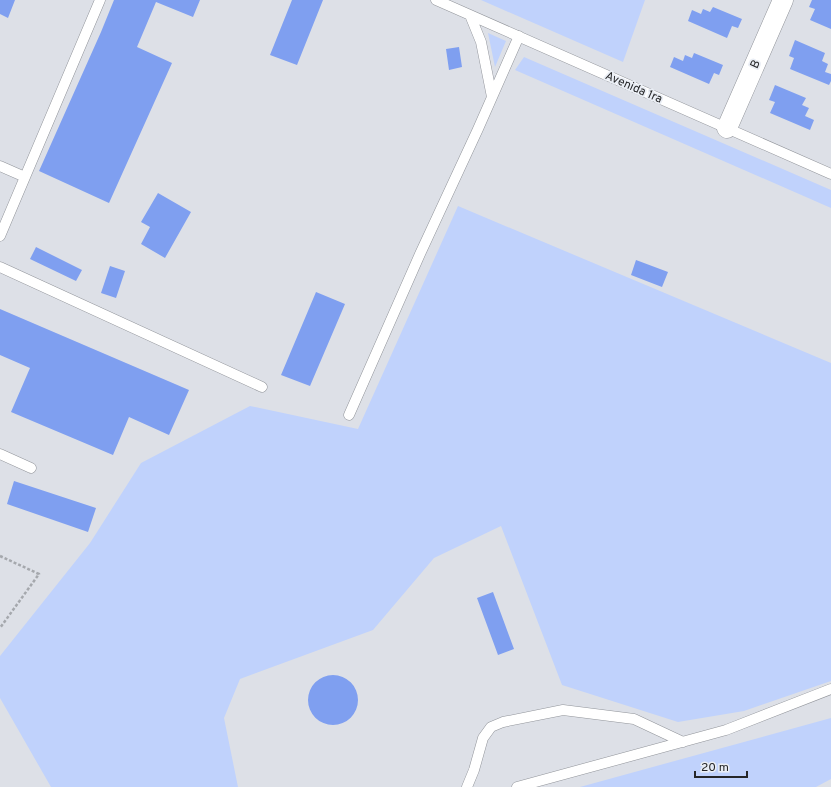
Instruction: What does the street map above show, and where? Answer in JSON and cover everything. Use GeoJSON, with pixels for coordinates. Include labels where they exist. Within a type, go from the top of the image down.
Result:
{"type":"FeatureCollection","features":[{"type":"Feature","properties":{"kind":"street","name":"B"},"geometry":{"type":"LineString","coordinates":[[731,120],[783,0]]}},
{"type":"Feature","properties":{"kind":"lane"},"geometry":{"type":"LineString","coordinates":[[0,236],[100,0]]}},
{"type":"Feature","properties":{"kind":"lane","name":"Avenida 1ra"},"geometry":{"type":"LineString","coordinates":[[436,0],[519,36],[731,120],[831,174]]}},
{"type":"Feature","properties":{"kind":"lane"},"geometry":{"type":"LineString","coordinates":[[470,15],[481,42],[492,98]]}},
{"type":"Feature","properties":{"kind":"lane"},"geometry":{"type":"LineString","coordinates":[[349,415],[519,36]]}},
{"type":"Feature","properties":{"kind":"lane"},"geometry":{"type":"LineString","coordinates":[[0,166],[25,177]]}},
{"type":"Feature","properties":{"kind":"lane"},"geometry":{"type":"LineString","coordinates":[[0,267],[262,387]]}},
{"type":"Feature","properties":{"kind":"lane"},"geometry":{"type":"LineString","coordinates":[[0,454],[31,468]]}},
{"type":"Feature","properties":{"kind":"lane"},"geometry":{"type":"LineString","coordinates":[[517,787],[726,730],[831,689]]}},
{"type":"Feature","properties":{"kind":"lane"},"geometry":{"type":"LineString","coordinates":[[467,787],[484,738],[491,728],[503,722],[563,710],[634,719],[683,742]]}},
{"type":"Feature","properties":{"kind":"path"},"geometry":{"type":"LineString","coordinates":[[0,556],[39,574],[0,628]]}},
{"type":"Feature","properties":{"kind":"shaded area"},"geometry":{"type":"Polygon","coordinates":[[[481,0],[645,0],[623,62],[481,0]]]}},
{"type":"Feature","properties":{"kind":"shaded area"},"geometry":{"type":"Polygon","coordinates":[[[488,33],[506,41],[495,67],[488,33]]]}},
{"type":"Feature","properties":{"kind":"shaded area"},"geometry":{"type":"Polygon","coordinates":[[[524,57],[831,190],[831,208],[515,70],[524,57]]]}},
{"type":"Feature","properties":{"kind":"shaded area"},"geometry":{"type":"Polygon","coordinates":[[[458,206],[831,363],[831,681],[744,711],[678,722],[562,685],[501,526],[434,558],[373,630],[240,679],[224,718],[238,787],[51,787],[0,698],[0,656],[90,543],[141,463],[250,406],[358,429],[458,206]]]}},
{"type":"Feature","properties":{"kind":"shaded area"},"geometry":{"type":"Polygon","coordinates":[[[831,718],[831,779],[816,787],[580,787],[831,718]]]}},
{"type":"Feature","properties":{"kind":"building"},"geometry":{"type":"Polygon","coordinates":[[[0,0],[15,0],[8,18],[0,14],[0,0]]]}},
{"type":"Feature","properties":{"kind":"building"},"geometry":{"type":"Polygon","coordinates":[[[114,0],[200,0],[193,17],[156,2],[137,47],[172,63],[109,203],[39,171],[114,0]]]}},
{"type":"Feature","properties":{"kind":"building"},"geometry":{"type":"Polygon","coordinates":[[[292,0],[323,0],[297,65],[270,55],[292,0]]]}},
{"type":"Feature","properties":{"kind":"building"},"geometry":{"type":"Polygon","coordinates":[[[812,0],[831,0],[831,29],[810,20],[815,9],[809,7],[812,0]]]}},
{"type":"Feature","properties":{"kind":"building"},"geometry":{"type":"Polygon","coordinates":[[[713,7],[742,19],[738,28],[732,26],[727,38],[688,21],[692,10],[701,14],[703,9],[710,12],[713,7]]]}},
{"type":"Feature","properties":{"kind":"building"},"geometry":{"type":"Polygon","coordinates":[[[795,40],[825,53],[822,61],[828,64],[825,72],[831,74],[831,81],[829,85],[790,69],[794,58],[789,56],[795,40]]]}},
{"type":"Feature","properties":{"kind":"building"},"geometry":{"type":"Polygon","coordinates":[[[459,47],[462,67],[449,70],[446,49],[459,47]]]}},
{"type":"Feature","properties":{"kind":"building"},"geometry":{"type":"Polygon","coordinates":[[[694,53],[723,65],[719,75],[714,73],[709,84],[670,67],[674,57],[683,61],[685,55],[692,58],[694,53]]]}},
{"type":"Feature","properties":{"kind":"building"},"geometry":{"type":"Polygon","coordinates":[[[775,85],[806,98],[802,105],[809,108],[805,116],[814,120],[810,130],[770,113],[775,102],[769,100],[775,85]]]}},
{"type":"Feature","properties":{"kind":"building"},"geometry":{"type":"Polygon","coordinates":[[[158,193],[191,212],[165,258],[141,244],[150,227],[141,222],[158,193]]]}},
{"type":"Feature","properties":{"kind":"building"},"geometry":{"type":"Polygon","coordinates":[[[36,247],[82,270],[76,281],[30,259],[36,247]]]}},
{"type":"Feature","properties":{"kind":"building"},"geometry":{"type":"Polygon","coordinates":[[[636,260],[668,272],[662,287],[631,275],[636,260]]]}},
{"type":"Feature","properties":{"kind":"building"},"geometry":{"type":"Polygon","coordinates":[[[110,266],[125,271],[116,298],[101,293],[110,266]]]}},
{"type":"Feature","properties":{"kind":"building"},"geometry":{"type":"Polygon","coordinates":[[[316,292],[345,304],[310,386],[281,375],[316,292]]]}},
{"type":"Feature","properties":{"kind":"building"},"geometry":{"type":"Polygon","coordinates":[[[0,309],[189,390],[169,435],[129,417],[113,455],[11,412],[30,368],[0,355],[0,309]]]}},
{"type":"Feature","properties":{"kind":"building"},"geometry":{"type":"Polygon","coordinates":[[[14,481],[96,508],[88,532],[7,504],[14,481]]]}},
{"type":"Feature","properties":{"kind":"building"},"geometry":{"type":"Polygon","coordinates":[[[493,592],[514,649],[498,655],[477,598],[493,592]]]}},
{"type":"Feature","properties":{"kind":"building"},"geometry":{"type":"Polygon","coordinates":[[[328,675],[338,675],[351,682],[358,695],[358,705],[351,718],[338,725],[328,725],[319,721],[312,714],[308,705],[308,695],[312,686],[319,679],[328,675]]]}}]}
